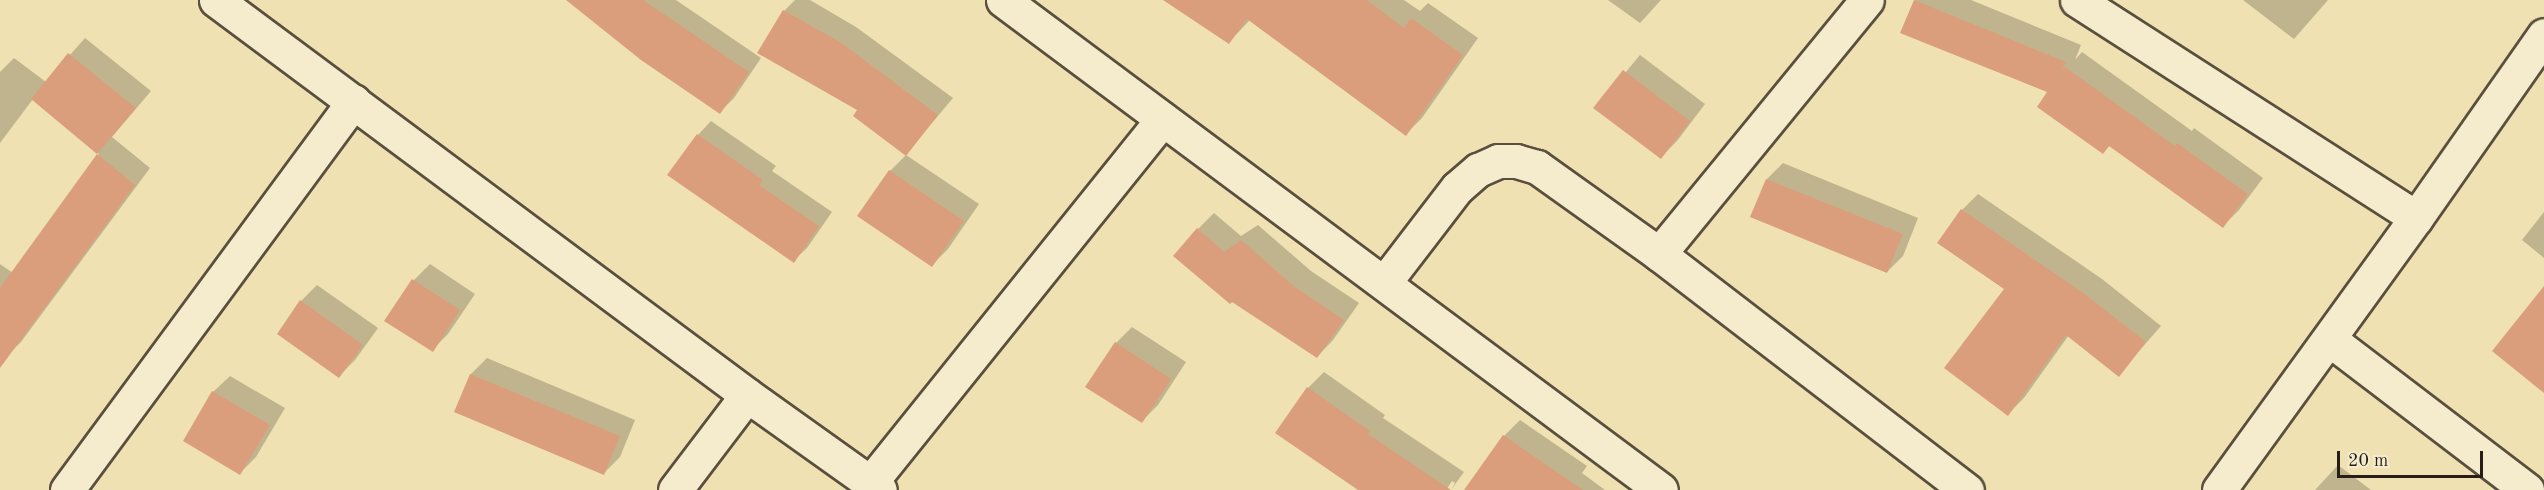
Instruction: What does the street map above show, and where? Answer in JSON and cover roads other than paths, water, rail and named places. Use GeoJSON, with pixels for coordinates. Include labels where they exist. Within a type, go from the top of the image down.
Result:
{"type":"FeatureCollection","features":[{"type":"Feature","properties":{"kind":"street"},"geometry":{"type":"LineString","coordinates":[[216,0],[875,487],[1163,119]]}},
{"type":"Feature","properties":{"kind":"street"},"geometry":{"type":"LineString","coordinates":[[1003,0],[1661,490]]}},
{"type":"Feature","properties":{"kind":"street"},"geometry":{"type":"LineString","coordinates":[[1659,254],[1867,0]]}},
{"type":"Feature","properties":{"kind":"street"},"geometry":{"type":"LineString","coordinates":[[2077,0],[2416,218]]}},
{"type":"Feature","properties":{"kind":"street"},"geometry":{"type":"LineString","coordinates":[[2219,490],[2416,218],[2544,35]]}},
{"type":"Feature","properties":{"kind":"street"},"geometry":{"type":"LineString","coordinates":[[67,490],[354,101]]}},
{"type":"Feature","properties":{"kind":"street"},"geometry":{"type":"LineString","coordinates":[[1384,283],[1456,188],[1478,170],[1498,161],[1537,167],[1659,254],[1967,490]]}},
{"type":"Feature","properties":{"kind":"street"},"geometry":{"type":"LineString","coordinates":[[2329,339],[2527,490]]}},
{"type":"Feature","properties":{"kind":"street"},"geometry":{"type":"LineString","coordinates":[[675,490],[747,394]]}}]}
